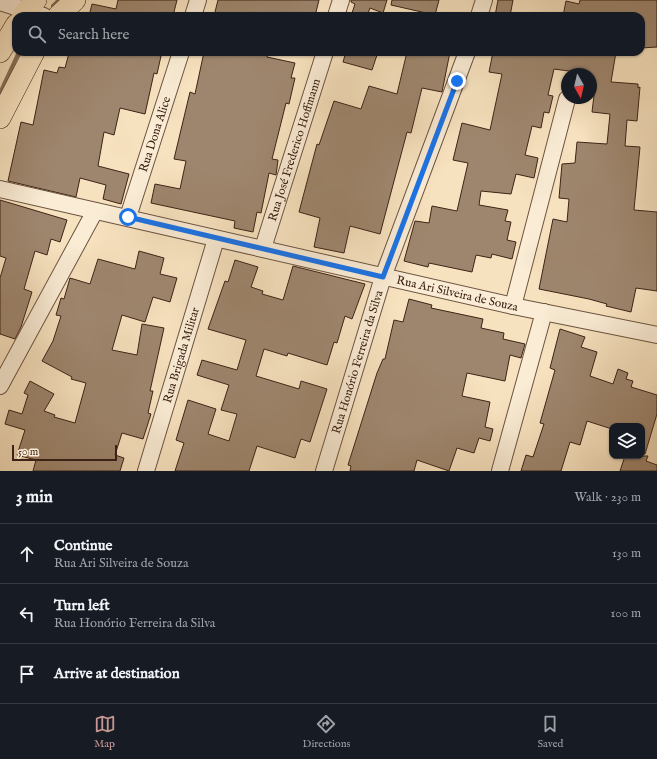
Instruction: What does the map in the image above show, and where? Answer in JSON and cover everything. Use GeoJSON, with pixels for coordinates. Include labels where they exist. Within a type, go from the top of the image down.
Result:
{"type":"FeatureCollection","features":[{"type":"Feature","properties":{"kind":"main road"},"geometry":{"type":"LineString","coordinates":[[62,12],[75,0]]}},
{"type":"Feature","properties":{"kind":"main road"},"geometry":{"type":"LineString","coordinates":[[0,52],[12,36]]}},
{"type":"Feature","properties":{"kind":"main road"},"geometry":{"type":"LineString","coordinates":[[0,118],[32,56]]}},
{"type":"Feature","properties":{"kind":"street"},"geometry":{"type":"LineString","coordinates":[[194,12],[198,0]]}},
{"type":"Feature","properties":{"kind":"street"},"geometry":{"type":"LineString","coordinates":[[337,12],[341,0]]}},
{"type":"Feature","properties":{"kind":"street"},"geometry":{"type":"LineString","coordinates":[[480,12],[484,0]]}},
{"type":"Feature","properties":{"kind":"street"},"geometry":{"type":"LineString","coordinates":[[0,2],[26,12]]}},
{"type":"Feature","properties":{"kind":"street","name":"Rua Dona Alice"},"geometry":{"type":"LineString","coordinates":[[128,217],[180,56]]}},
{"type":"Feature","properties":{"kind":"street","name":"Rua José Frederico Hoffmann"},"geometry":{"type":"LineString","coordinates":[[264,248],[324,56]]}},
{"type":"Feature","properties":{"kind":"street","name":"Rua Honório Ferreira da Silva"},"geometry":{"type":"LineString","coordinates":[[324,471],[383,277],[466,56]]}},
{"type":"Feature","properties":{"kind":"street"},"geometry":{"type":"LineString","coordinates":[[513,306],[567,104]]}},
{"type":"Feature","properties":{"kind":"street","name":"Rua Ari Silveira de Souza"},"geometry":{"type":"LineString","coordinates":[[0,189],[513,306],[657,335]]}},
{"type":"Feature","properties":{"kind":"street"},"geometry":{"type":"LineString","coordinates":[[0,386],[38,312],[95,211]]}},
{"type":"Feature","properties":{"kind":"street","name":"Rua Brigada Militar"},"geometry":{"type":"LineString","coordinates":[[146,471],[216,238]]}},
{"type":"Feature","properties":{"kind":"street"},"geometry":{"type":"LineString","coordinates":[[500,471],[544,312]]}},
{"type":"Feature","properties":{"kind":"building"},"geometry":{"type":"Polygon","coordinates":[[[118,0],[177,0],[174,12],[90,12],[92,4],[116,9],[118,0]]]}},
{"type":"Feature","properties":{"kind":"building"},"geometry":{"type":"Polygon","coordinates":[[[218,0],[319,0],[316,12],[215,12],[218,0]]]}},
{"type":"Feature","properties":{"kind":"building"},"geometry":{"type":"Polygon","coordinates":[[[351,0],[387,0],[383,12],[370,8],[368,12],[352,12],[355,4],[351,2],[351,0]]]}},
{"type":"Feature","properties":{"kind":"building"},"geometry":{"type":"Polygon","coordinates":[[[392,0],[439,0],[436,12],[422,12],[391,5],[392,0]]]}},
{"type":"Feature","properties":{"kind":"building"},"geometry":{"type":"Polygon","coordinates":[[[498,0],[513,0],[511,12],[496,12],[498,0]]]}},
{"type":"Feature","properties":{"kind":"building"},"geometry":{"type":"Polygon","coordinates":[[[580,0],[657,0],[657,47],[645,48],[645,12],[564,12],[566,1],[579,4],[580,0]]]}},
{"type":"Feature","properties":{"kind":"building"},"geometry":{"type":"Polygon","coordinates":[[[68,56],[161,56],[157,74],[154,73],[145,114],[120,108],[114,135],[104,132],[98,166],[129,174],[121,204],[103,199],[106,185],[80,178],[76,197],[8,181],[21,122],[33,125],[44,70],[57,73],[59,67],[65,68],[68,56]]]}},
{"type":"Feature","properties":{"kind":"building"},"geometry":{"type":"Polygon","coordinates":[[[203,56],[267,56],[295,63],[291,78],[295,78],[289,104],[286,103],[272,159],[278,160],[276,175],[269,173],[261,213],[257,212],[253,232],[234,228],[235,221],[151,203],[155,184],[180,189],[186,161],[174,159],[190,92],[195,94],[203,56]]]}},
{"type":"Feature","properties":{"kind":"building"},"geometry":{"type":"Polygon","coordinates":[[[345,56],[377,56],[372,70],[343,62],[345,56]]]}},
{"type":"Feature","properties":{"kind":"building"},"geometry":{"type":"Polygon","coordinates":[[[406,56],[449,56],[442,92],[422,88],[411,133],[407,132],[380,234],[350,226],[344,253],[314,247],[320,218],[299,212],[317,144],[319,145],[334,101],[361,109],[369,86],[397,94],[406,56]]]}},
{"type":"Feature","properties":{"kind":"building"},"geometry":{"type":"Polygon","coordinates":[[[492,56],[615,56],[611,82],[638,84],[638,88],[640,87],[637,121],[627,120],[625,146],[640,147],[634,210],[657,212],[657,291],[636,288],[631,312],[606,306],[607,304],[589,299],[539,289],[553,219],[567,222],[569,199],[559,198],[562,164],[575,163],[577,142],[607,144],[610,114],[592,112],[593,104],[597,104],[597,68],[554,69],[548,95],[553,96],[549,113],[544,112],[541,128],[532,126],[525,155],[538,158],[534,178],[516,174],[511,194],[481,191],[479,205],[508,210],[505,221],[511,222],[507,240],[516,242],[512,259],[492,254],[491,258],[476,255],[472,272],[429,263],[428,267],[404,261],[415,221],[429,223],[432,206],[457,211],[468,163],[453,160],[462,123],[490,130],[502,74],[489,72],[492,56]]]}},
{"type":"Feature","properties":{"kind":"building"},"geometry":{"type":"Polygon","coordinates":[[[0,200],[67,220],[60,242],[51,239],[47,255],[35,251],[24,289],[32,292],[21,327],[15,339],[0,334],[0,278],[6,258],[0,256],[0,200]]]}},
{"type":"Feature","properties":{"kind":"building"},"geometry":{"type":"Polygon","coordinates":[[[139,251],[164,258],[160,274],[177,278],[170,302],[153,297],[145,322],[122,315],[112,350],[137,355],[142,324],[164,328],[150,391],[153,391],[148,413],[151,414],[143,439],[122,433],[115,455],[124,458],[120,471],[33,471],[36,460],[17,455],[25,430],[5,424],[9,410],[22,414],[28,395],[24,393],[30,381],[54,394],[44,411],[55,415],[54,417],[75,423],[86,383],[71,379],[72,377],[42,361],[53,341],[61,316],[56,315],[61,298],[64,299],[70,278],[90,284],[98,259],[135,269],[139,251]]]}},
{"type":"Feature","properties":{"kind":"building"},"geometry":{"type":"Polygon","coordinates":[[[235,260],[258,267],[251,287],[263,291],[262,294],[283,300],[293,266],[365,284],[352,319],[345,316],[337,343],[334,342],[327,365],[288,353],[287,356],[264,349],[256,376],[299,389],[301,381],[327,389],[310,442],[301,439],[295,458],[257,446],[249,471],[175,471],[184,443],[176,440],[188,400],[216,409],[208,434],[229,441],[237,414],[221,410],[229,385],[197,375],[202,360],[237,370],[246,340],[208,329],[225,281],[228,282],[235,260]]]}},
{"type":"Feature","properties":{"kind":"building"},"geometry":{"type":"Polygon","coordinates":[[[409,299],[432,305],[431,308],[483,319],[481,328],[504,333],[503,339],[525,344],[521,358],[510,355],[505,381],[467,373],[462,396],[490,402],[485,427],[493,429],[490,441],[479,438],[474,453],[457,448],[449,471],[417,460],[414,471],[350,471],[351,466],[348,465],[377,373],[383,359],[385,359],[394,320],[403,322],[409,299]]]}},
{"type":"Feature","properties":{"kind":"building"},"geometry":{"type":"Polygon","coordinates":[[[560,329],[585,337],[581,347],[597,352],[590,376],[613,384],[618,369],[628,373],[626,379],[633,381],[631,387],[657,395],[657,414],[645,454],[645,423],[609,423],[609,428],[587,421],[580,445],[570,442],[561,471],[521,471],[526,455],[533,457],[544,424],[540,423],[555,370],[550,368],[560,329]]]}},
{"type":"Feature","properties":{"kind":"building"},"geometry":{"type":"Polygon","coordinates":[[[645,456],[648,456],[646,461],[657,465],[657,471],[620,471],[624,459],[645,459],[645,456]]]}},
{"type":"Feature","properties":{"kind":"waterway"},"geometry":{"type":"LineString","coordinates":[[53,6],[59,0]]}},
{"type":"Feature","properties":{"kind":"waterway"},"geometry":{"type":"LineString","coordinates":[[0,93],[17,56]]}},
{"type":"Feature","properties":{"kind":"route"},"geometry":{"type":"LineString","coordinates":[[128,217],[383,277],[457,81]]}}]}
